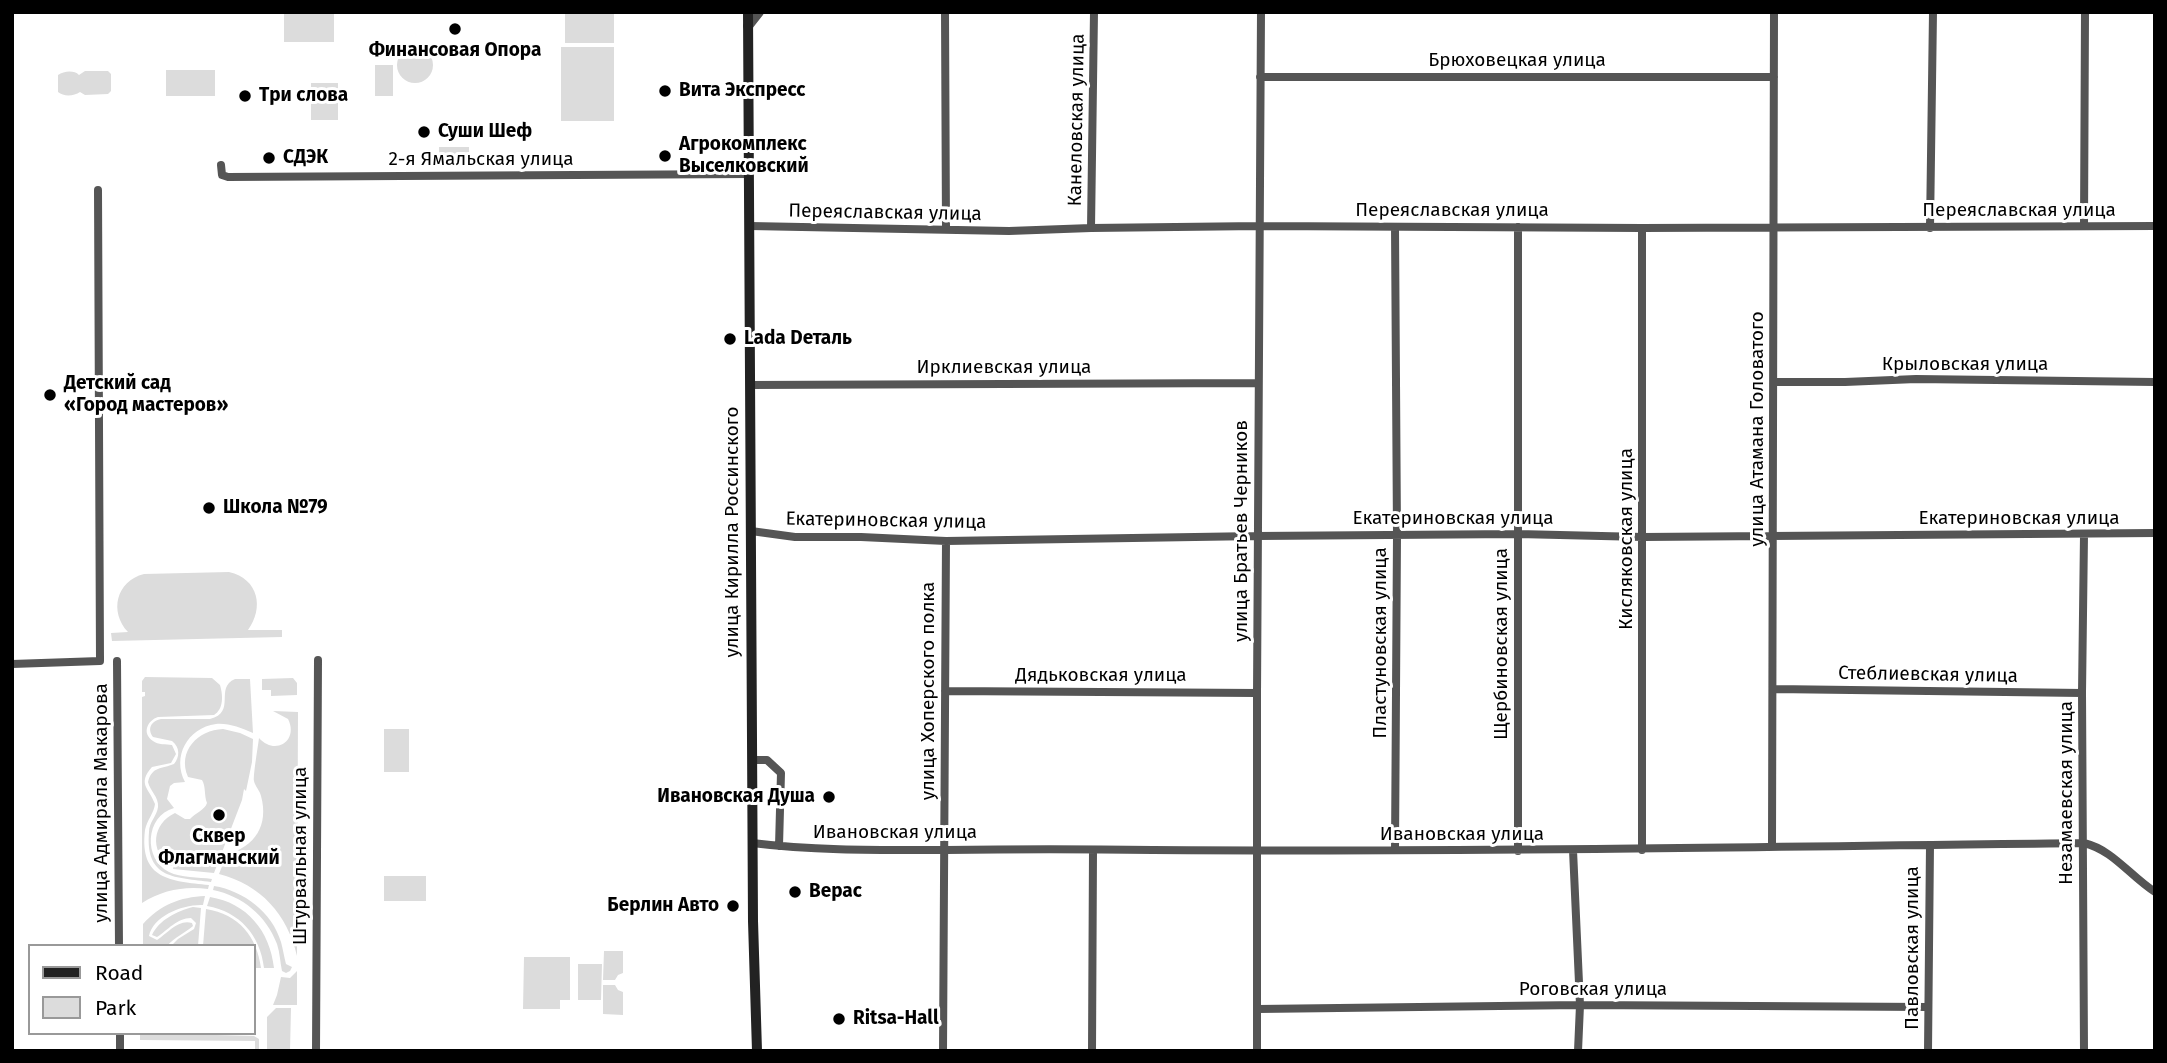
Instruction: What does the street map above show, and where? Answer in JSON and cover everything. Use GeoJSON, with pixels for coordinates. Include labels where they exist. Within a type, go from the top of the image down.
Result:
{"type":"FeatureCollection","features":[{"type":"Feature","properties":{"kind":"main road","name":"улица Кирилла Россинского"},"geometry":{"type":"LineString","coordinates":[[748,12],[753,972],[757,1051]]}},
{"type":"Feature","properties":{"kind":"street"},"geometry":{"type":"LineString","coordinates":[[748,26],[759,12]]}},
{"type":"Feature","properties":{"kind":"street"},"geometry":{"type":"LineString","coordinates":[[945,12],[946,230]]}},
{"type":"Feature","properties":{"kind":"street","name":"Канеловская улица"},"geometry":{"type":"LineString","coordinates":[[1091,228],[1094,12]]}},
{"type":"Feature","properties":{"kind":"street","name":"улица Братьев Черников"},"geometry":{"type":"LineString","coordinates":[[1257,1051],[1261,12]]}},
{"type":"Feature","properties":{"kind":"street","name":"улица Атамана Головатого"},"geometry":{"type":"LineString","coordinates":[[1772,846],[1774,12]]}},
{"type":"Feature","properties":{"kind":"street"},"geometry":{"type":"LineString","coordinates":[[1930,228],[1933,12]]}},
{"type":"Feature","properties":{"kind":"street"},"geometry":{"type":"LineString","coordinates":[[2084,226],[2085,12]]}},
{"type":"Feature","properties":{"kind":"street","name":"Брюховецкая улица"},"geometry":{"type":"LineString","coordinates":[[1260,76],[1774,78]]}},
{"type":"Feature","properties":{"kind":"street","name":"2-я Ямальская улица"},"geometry":{"type":"LineString","coordinates":[[221,165],[222,174],[228,177],[749,174]]}},
{"type":"Feature","properties":{"kind":"street","name":"улица Адмирала Макарова"},"geometry":{"type":"LineString","coordinates":[[12,664],[100,661],[98,190]]}},
{"type":"Feature","properties":{"kind":"street","name":"Переяславская улица"},"geometry":{"type":"LineString","coordinates":[[750,226],[1009,231],[1260,226],[2155,226]]}},
{"type":"Feature","properties":{"kind":"street","name":"Пластуновская улица"},"geometry":{"type":"LineString","coordinates":[[1395,227],[1395,850]]}},
{"type":"Feature","properties":{"kind":"street","name":"Щербиновская улица"},"geometry":{"type":"LineString","coordinates":[[1518,227],[1518,851]]}},
{"type":"Feature","properties":{"kind":"street","name":"Кисляковская улица"},"geometry":{"type":"LineString","coordinates":[[1642,228],[1642,850]]}},
{"type":"Feature","properties":{"kind":"street","name":"Крыловская улица"},"geometry":{"type":"LineString","coordinates":[[1775,382],[1916,379],[2155,382]]}},
{"type":"Feature","properties":{"kind":"street","name":"Ирклиевская улица"},"geometry":{"type":"LineString","coordinates":[[750,385],[1258,383]]}},
{"type":"Feature","properties":{"kind":"street","name":"Екатериновская улица"},"geometry":{"type":"LineString","coordinates":[[751,531],[794,537],[946,541],[1518,534],[1643,537],[2155,534]]}},
{"type":"Feature","properties":{"kind":"street","name":"Незамаевская улица"},"geometry":{"type":"LineString","coordinates":[[2084,535],[2084,1051]]}},
{"type":"Feature","properties":{"kind":"street","name":"улица Хоперского полка"},"geometry":{"type":"LineString","coordinates":[[943,1051],[946,541]]}},
{"type":"Feature","properties":{"kind":"street","name":"Штурвальная улица"},"geometry":{"type":"LineString","coordinates":[[316,1051],[318,660]]}},
{"type":"Feature","properties":{"kind":"street","name":"улица Адмирала Макарова"},"geometry":{"type":"LineString","coordinates":[[117,661],[119,944]]}},
{"type":"Feature","properties":{"kind":"street","name":"Стеблиевская улица"},"geometry":{"type":"LineString","coordinates":[[1774,689],[2082,693]]}},
{"type":"Feature","properties":{"kind":"street","name":"Дядьковская улица"},"geometry":{"type":"LineString","coordinates":[[945,691],[1257,693]]}},
{"type":"Feature","properties":{"kind":"street"},"geometry":{"type":"LineString","coordinates":[[752,760],[767,760],[780,773],[779,846]]}},
{"type":"Feature","properties":{"kind":"street","name":"Ивановская улица"},"geometry":{"type":"LineString","coordinates":[[752,843],[834,850],[1256,851],[1642,850],[1772,846],[2084,844],[2096,846],[2109,853],[2141,884],[2155,892]]}},
{"type":"Feature","properties":{"kind":"street","name":"Павловская улица"},"geometry":{"type":"LineString","coordinates":[[1928,1051],[1930,845]]}},
{"type":"Feature","properties":{"kind":"street"},"geometry":{"type":"LineString","coordinates":[[1092,1051],[1093,849]]}},
{"type":"Feature","properties":{"kind":"street"},"geometry":{"type":"LineString","coordinates":[[1573,850],[1580,1005],[1578,1051]]}},
{"type":"Feature","properties":{"kind":"street","name":"Роговская улица"},"geometry":{"type":"LineString","coordinates":[[1258,1009],[1580,1005],[1928,1007]]}},
{"type":"Feature","properties":{"kind":"green space"},"geometry":{"type":"Polygon","coordinates":[[[284,12],[334,12],[334,42],[284,42],[284,12]]]}},
{"type":"Feature","properties":{"kind":"green space"},"geometry":{"type":"Polygon","coordinates":[[[565,12],[614,12],[614,43],[565,43],[565,12]]]}},
{"type":"Feature","properties":{"kind":"green space"},"geometry":{"type":"Polygon","coordinates":[[[415,47],[428,52],[433,65],[428,78],[415,83],[402,78],[397,65],[402,52],[415,47]]]}},
{"type":"Feature","properties":{"kind":"green space"},"geometry":{"type":"Polygon","coordinates":[[[561,47],[614,47],[614,121],[561,121],[561,47]]]}},
{"type":"Feature","properties":{"kind":"green space"},"geometry":{"type":"Polygon","coordinates":[[[375,65],[393,65],[393,96],[375,96],[375,65]]]}},
{"type":"Feature","properties":{"kind":"green space"},"geometry":{"type":"Polygon","coordinates":[[[166,70],[215,70],[215,96],[166,96],[166,70]]]}},
{"type":"Feature","properties":{"kind":"green space"},"geometry":{"type":"Polygon","coordinates":[[[85,71],[108,71],[111,74],[111,91],[108,94],[85,95],[80,92],[63,95],[58,92],[58,75],[74,72],[79,75],[85,71]]]}},
{"type":"Feature","properties":{"kind":"green space"},"geometry":{"type":"Polygon","coordinates":[[[311,83],[338,83],[338,120],[311,120],[311,83]]]}},
{"type":"Feature","properties":{"kind":"green space"},"geometry":{"type":"Polygon","coordinates":[[[439,147],[469,147],[469,164],[439,165],[439,147]]]}},
{"type":"Feature","properties":{"kind":"green space"},"geometry":{"type":"Polygon","coordinates":[[[229,572],[247,581],[256,595],[256,613],[248,630],[282,630],[282,637],[112,641],[111,633],[128,632],[119,615],[118,598],[127,583],[134,578],[144,574],[229,572]]]}},
{"type":"Feature","properties":{"kind":"green space"},"geometry":{"type":"Polygon","coordinates":[[[145,677],[212,678],[220,685],[222,697],[220,709],[214,715],[158,717],[147,727],[149,738],[157,743],[172,745],[176,754],[171,763],[152,767],[145,778],[155,804],[145,830],[144,847],[147,859],[160,875],[182,882],[209,885],[208,889],[191,888],[166,892],[142,903],[142,697],[145,692],[142,692],[142,681],[145,677]]]}},
{"type":"Feature","properties":{"kind":"green space"},"geometry":{"type":"Polygon","coordinates":[[[293,678],[297,683],[297,695],[271,696],[271,690],[262,690],[262,679],[293,678]]]}},
{"type":"Feature","properties":{"kind":"green space"},"geometry":{"type":"Polygon","coordinates":[[[235,679],[250,679],[253,733],[230,725],[216,724],[197,731],[190,738],[181,754],[181,772],[185,782],[170,786],[167,799],[174,808],[157,820],[151,838],[155,858],[169,872],[212,879],[211,882],[175,877],[158,868],[152,859],[149,828],[158,803],[148,782],[152,773],[174,764],[178,752],[172,741],[153,737],[151,726],[161,719],[210,719],[218,716],[224,706],[226,688],[235,679]]]}},
{"type":"Feature","properties":{"kind":"green space"},"geometry":{"type":"Polygon","coordinates":[[[273,711],[298,712],[297,956],[286,927],[270,903],[247,886],[219,874],[227,854],[245,846],[258,833],[261,825],[263,807],[254,778],[259,738],[272,746],[284,744],[291,727],[288,719],[273,711]]]}},
{"type":"Feature","properties":{"kind":"green space"},"geometry":{"type":"Polygon","coordinates":[[[223,729],[253,739],[246,791],[244,789],[214,873],[173,869],[174,865],[169,866],[159,853],[156,845],[158,830],[167,818],[175,813],[190,819],[206,805],[203,782],[188,777],[185,759],[198,738],[205,733],[223,729]]]}},
{"type":"Feature","properties":{"kind":"green space"},"geometry":{"type":"Polygon","coordinates":[[[384,729],[409,729],[409,772],[384,772],[384,729]]]}},
{"type":"Feature","properties":{"kind":"green space"},"geometry":{"type":"Polygon","coordinates":[[[384,876],[426,876],[426,901],[384,901],[384,876]]]}},
{"type":"Feature","properties":{"kind":"green space"},"geometry":{"type":"Polygon","coordinates":[[[214,886],[246,898],[264,912],[277,931],[286,964],[292,967],[290,971],[282,971],[277,944],[260,916],[234,897],[213,890],[214,886]]]}},
{"type":"Feature","properties":{"kind":"green space"},"geometry":{"type":"Polygon","coordinates":[[[205,896],[203,905],[178,909],[163,917],[149,936],[157,940],[182,923],[192,923],[193,926],[169,944],[143,944],[143,924],[163,907],[187,898],[205,896]]]}},
{"type":"Feature","properties":{"kind":"green space"},"geometry":{"type":"Polygon","coordinates":[[[210,897],[235,905],[254,921],[268,942],[274,968],[264,968],[258,945],[246,927],[229,914],[207,906],[210,897]]]}},
{"type":"Feature","properties":{"kind":"green space"},"geometry":{"type":"Polygon","coordinates":[[[193,907],[201,908],[198,944],[173,944],[194,929],[196,923],[191,918],[177,922],[157,937],[152,935],[159,925],[193,907]]]}},
{"type":"Feature","properties":{"kind":"green space"},"geometry":{"type":"Polygon","coordinates":[[[206,909],[237,922],[254,944],[203,944],[206,909]]]}},
{"type":"Feature","properties":{"kind":"green space"},"geometry":{"type":"Polygon","coordinates":[[[256,949],[259,957],[261,968],[256,968],[256,949]]]}},
{"type":"Feature","properties":{"kind":"green space"},"geometry":{"type":"Polygon","coordinates":[[[604,951],[623,951],[623,973],[615,980],[603,980],[604,951]]]}},
{"type":"Feature","properties":{"kind":"green space"},"geometry":{"type":"Polygon","coordinates":[[[524,957],[570,957],[570,1000],[560,1000],[560,1009],[523,1009],[524,957]]]}},
{"type":"Feature","properties":{"kind":"green space"},"geometry":{"type":"Polygon","coordinates":[[[578,964],[602,964],[601,1000],[578,1000],[578,964]]]}},
{"type":"Feature","properties":{"kind":"green space"},"geometry":{"type":"Polygon","coordinates":[[[297,971],[297,1005],[273,1005],[281,977],[290,978],[297,971]]]}},
{"type":"Feature","properties":{"kind":"green space"},"geometry":{"type":"Polygon","coordinates":[[[603,985],[615,985],[623,992],[623,1015],[603,1014],[603,985]]]}},
{"type":"Feature","properties":{"kind":"green space"},"geometry":{"type":"Polygon","coordinates":[[[276,1008],[291,1008],[290,1051],[267,1051],[267,1017],[276,1008]]]}},
{"type":"Feature","properties":{"kind":"green space"},"geometry":{"type":"Polygon","coordinates":[[[140,1035],[254,1036],[259,1039],[259,1051],[255,1051],[255,1041],[140,1040],[140,1035]]]}},
{"type":"Feature","properties":{"kind":"place","name":"Финансовая Опора"},"geometry":{"type":"Point","coordinates":[455,29]}},
{"type":"Feature","properties":{"kind":"place","name":"Вита Экспресс"},"geometry":{"type":"Point","coordinates":[665,91]}},
{"type":"Feature","properties":{"kind":"place","name":"Три слова"},"geometry":{"type":"Point","coordinates":[245,96]}},
{"type":"Feature","properties":{"kind":"place","name":"Суши Шеф"},"geometry":{"type":"Point","coordinates":[424,132]}},
{"type":"Feature","properties":{"kind":"place","name":"Агрокомплекс Выселковский"},"geometry":{"type":"Point","coordinates":[665,156]}},
{"type":"Feature","properties":{"kind":"place","name":"СДЭК"},"geometry":{"type":"Point","coordinates":[269,158]}},
{"type":"Feature","properties":{"kind":"place","name":"Lada Dеталь"},"geometry":{"type":"Point","coordinates":[730,339]}},
{"type":"Feature","properties":{"kind":"place","name":"Детский сад «Город мастеров»"},"geometry":{"type":"Point","coordinates":[50,395]}},
{"type":"Feature","properties":{"kind":"place","name":"Школа №79"},"geometry":{"type":"Point","coordinates":[209,508]}},
{"type":"Feature","properties":{"kind":"place","name":"Ивановская Душа"},"geometry":{"type":"Point","coordinates":[829,797]}},
{"type":"Feature","properties":{"kind":"place","name":"Сквер Флагманский"},"geometry":{"type":"Point","coordinates":[219,815]}},
{"type":"Feature","properties":{"kind":"place","name":"Верас"},"geometry":{"type":"Point","coordinates":[795,892]}},
{"type":"Feature","properties":{"kind":"place","name":"Берлин Авто"},"geometry":{"type":"Point","coordinates":[733,906]}},
{"type":"Feature","properties":{"kind":"place","name":"Ritsa-Hall"},"geometry":{"type":"Point","coordinates":[839,1019]}}]}
